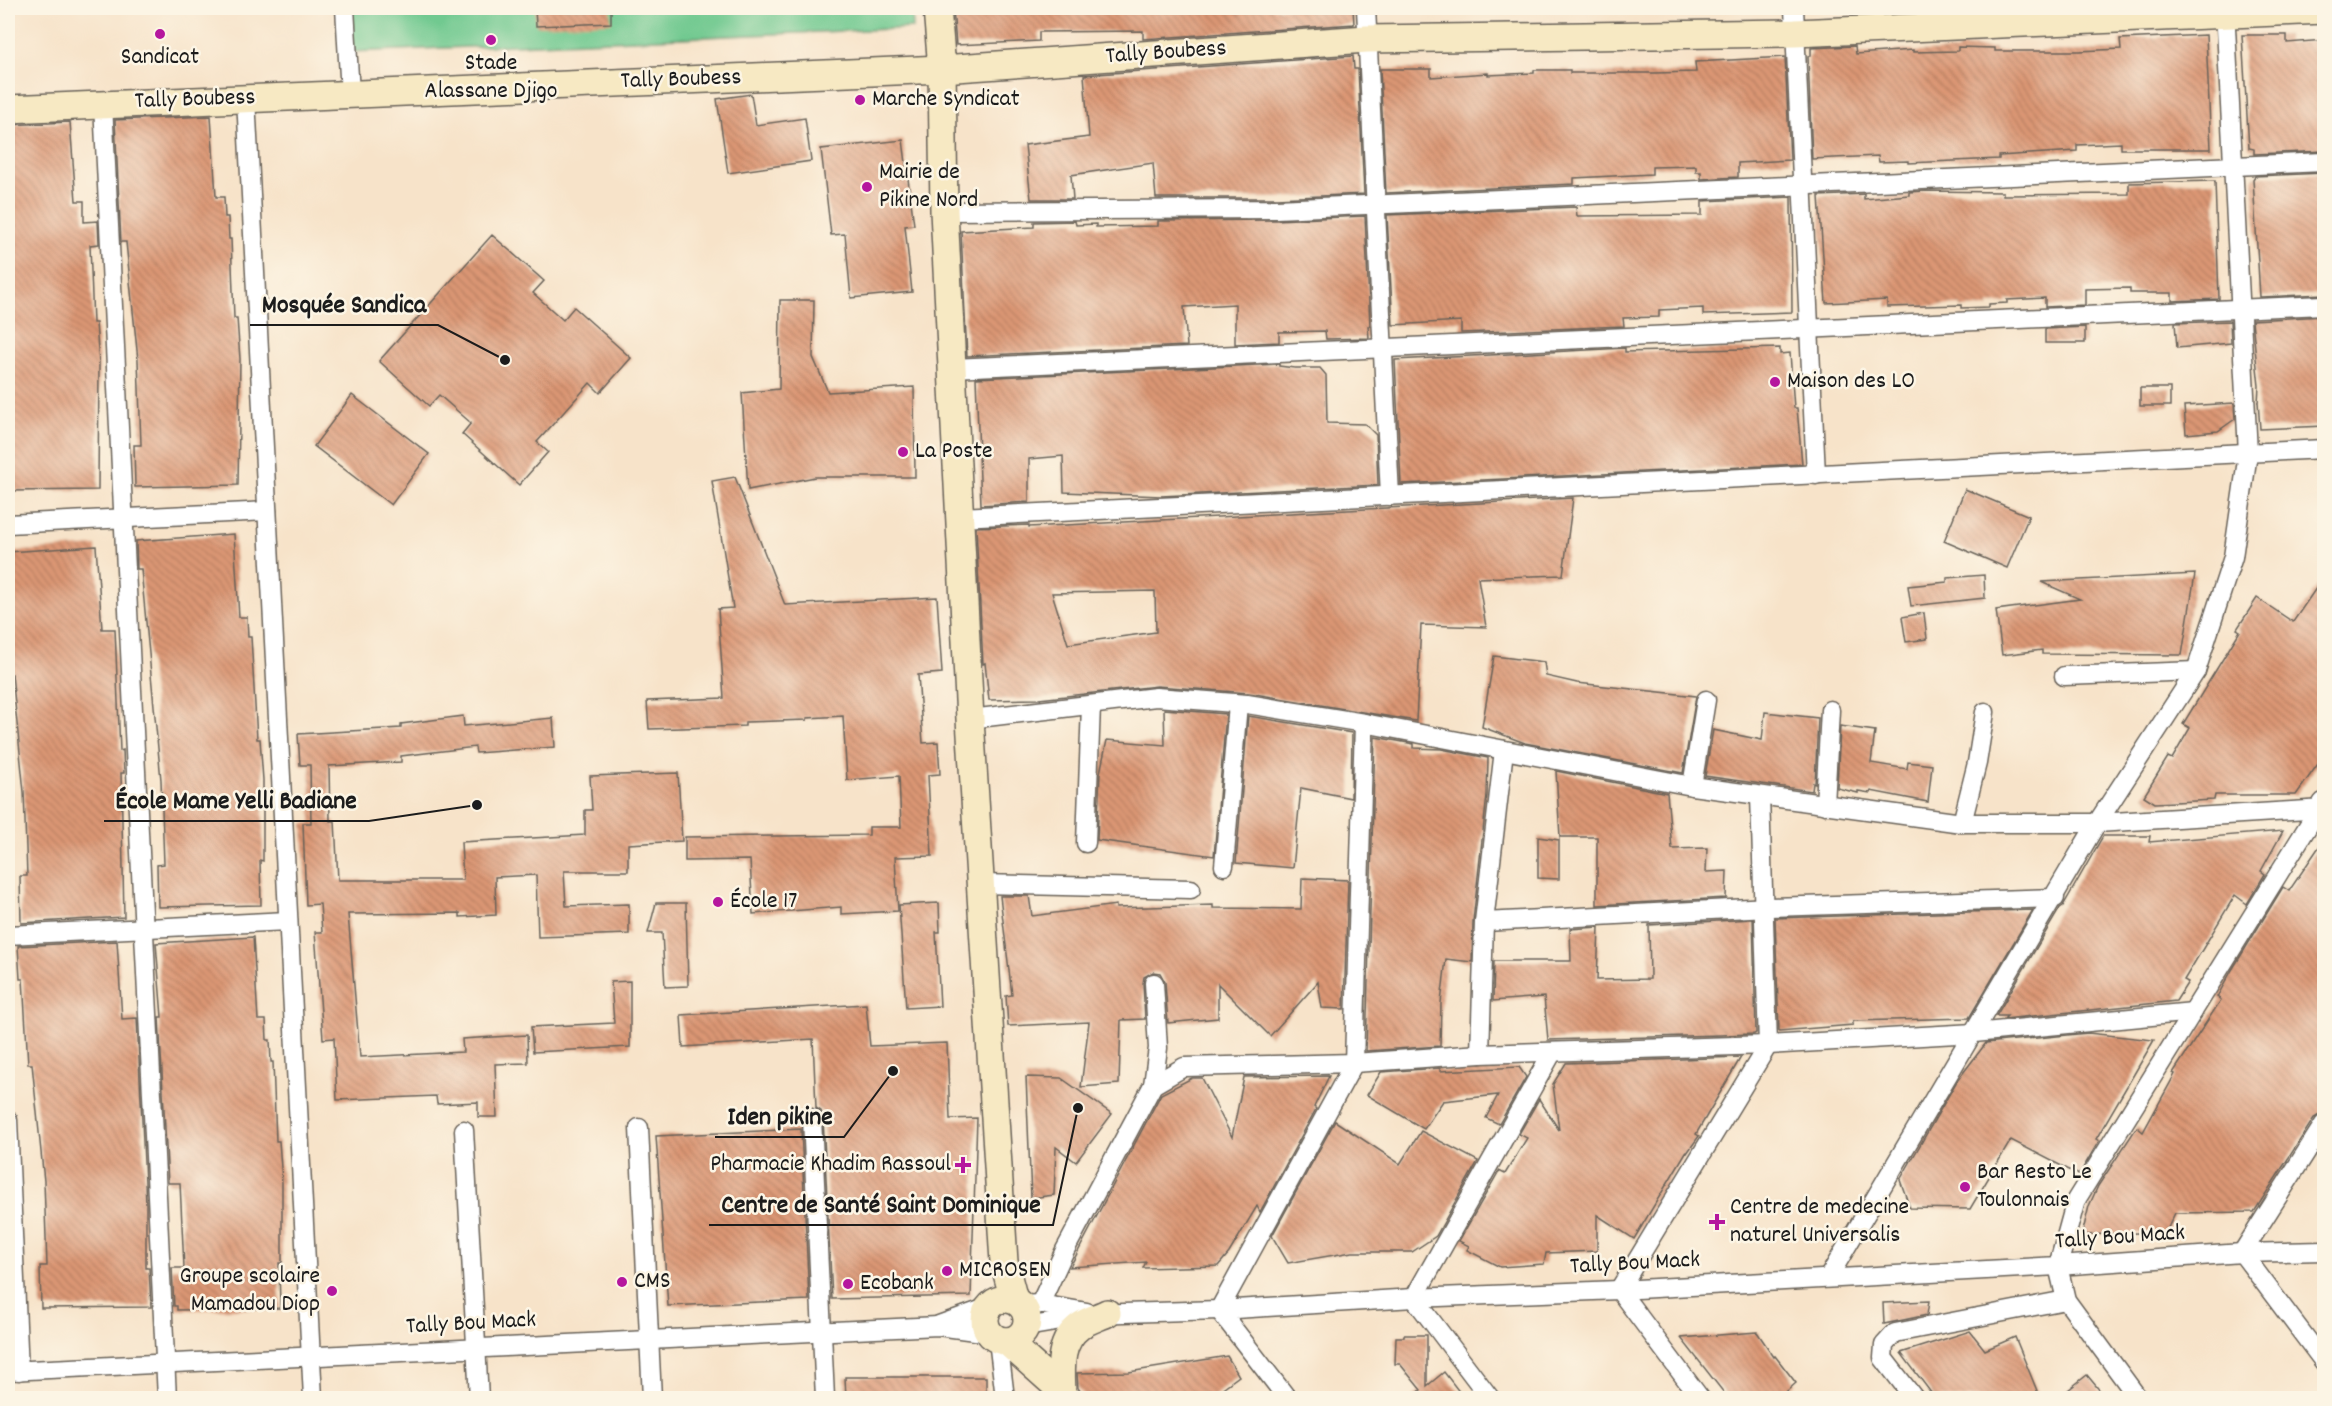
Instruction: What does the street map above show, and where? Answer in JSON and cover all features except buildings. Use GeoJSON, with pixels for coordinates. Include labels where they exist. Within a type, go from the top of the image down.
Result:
{"type":"FeatureCollection","features":[{"type":"Feature","properties":{"kind":"street"},"geometry":{"type":"LineString","coordinates":[[345,8],[350,94]]}},
{"type":"Feature","properties":{"kind":"street"},"geometry":{"type":"LineString","coordinates":[[937,8],[942,69],[944,211],[970,719],[1004,1263],[1010,1319],[1005,1398]]}},
{"type":"Feature","properties":{"kind":"street"},"geometry":{"type":"LineString","coordinates":[[1366,8],[1389,496]]}},
{"type":"Feature","properties":{"kind":"street","name":"Tally Boubess"},"geometry":{"type":"LineString","coordinates":[[8,108],[942,69],[1367,39],[1794,20],[2325,10]]}},
{"type":"Feature","properties":{"kind":"street"},"geometry":{"type":"LineString","coordinates":[[1828,1278],[2055,898],[2097,823],[2196,671],[2233,556],[2248,453],[2225,11]]}},
{"type":"Feature","properties":{"kind":"street"},"geometry":{"type":"LineString","coordinates":[[1794,20],[1816,475]]}},
{"type":"Feature","properties":{"kind":"street"},"geometry":{"type":"LineString","coordinates":[[246,98],[313,1398]]}},
{"type":"Feature","properties":{"kind":"street"},"geometry":{"type":"LineString","coordinates":[[103,104],[168,1398]]}},
{"type":"Feature","properties":{"kind":"street"},"geometry":{"type":"LineString","coordinates":[[944,211],[1276,209],[2325,162]]}},
{"type":"Feature","properties":{"kind":"street"},"geometry":{"type":"LineString","coordinates":[[952,368],[2325,305]]}},
{"type":"Feature","properties":{"kind":"street"},"geometry":{"type":"LineString","coordinates":[[960,517],[2325,449]]}},
{"type":"Feature","properties":{"kind":"street"},"geometry":{"type":"LineString","coordinates":[[8,524],[267,512]]}},
{"type":"Feature","properties":{"kind":"street"},"geometry":{"type":"LineString","coordinates":[[2064,676],[2196,671]]}},
{"type":"Feature","properties":{"kind":"street"},"geometry":{"type":"LineString","coordinates":[[970,719],[1156,697],[1238,704],[1364,723],[1692,786],[1962,823],[2097,823],[2323,806]]}},
{"type":"Feature","properties":{"kind":"street"},"geometry":{"type":"LineString","coordinates":[[1692,786],[1706,700]]}},
{"type":"Feature","properties":{"kind":"street"},"geometry":{"type":"LineString","coordinates":[[1224,866],[1238,704]]}},
{"type":"Feature","properties":{"kind":"street"},"geometry":{"type":"LineString","coordinates":[[1086,843],[1091,705]]}},
{"type":"Feature","properties":{"kind":"street"},"geometry":{"type":"LineString","coordinates":[[1824,805],[1830,710]]}},
{"type":"Feature","properties":{"kind":"street"},"geometry":{"type":"LineString","coordinates":[[1962,823],[1977,763],[1985,712]]}},
{"type":"Feature","properties":{"kind":"street"},"geometry":{"type":"LineString","coordinates":[[1287,1398],[1219,1310],[1354,1062],[1364,723]]}},
{"type":"Feature","properties":{"kind":"street"},"geometry":{"type":"LineString","coordinates":[[1480,1054],[1484,922],[1504,750]]}},
{"type":"Feature","properties":{"kind":"street"},"geometry":{"type":"LineString","coordinates":[[1700,1398],[1620,1290],[1768,1045],[1760,796]]}},
{"type":"Feature","properties":{"kind":"street"},"geometry":{"type":"LineString","coordinates":[[2138,1398],[2066,1300],[2058,1266],[2076,1200],[2323,806]]}},
{"type":"Feature","properties":{"kind":"street"},"geometry":{"type":"LineString","coordinates":[[980,884],[1191,889]]}},
{"type":"Feature","properties":{"kind":"street"},"geometry":{"type":"LineString","coordinates":[[1484,922],[1762,907],[2055,898]]}},
{"type":"Feature","properties":{"kind":"street"},"geometry":{"type":"LineString","coordinates":[[8,935],[288,921]]}},
{"type":"Feature","properties":{"kind":"street"},"geometry":{"type":"LineString","coordinates":[[1010,1319],[1065,1250],[1153,1085],[1158,1047],[1154,983]]}},
{"type":"Feature","properties":{"kind":"street"},"geometry":{"type":"LineString","coordinates":[[1153,1085],[1184,1067],[1354,1062],[1480,1054],[1768,1045],[1974,1033],[2193,1012]]}},
{"type":"Feature","properties":{"kind":"street"},"geometry":{"type":"LineString","coordinates":[[1490,1398],[1414,1298],[1552,1053]]}},
{"type":"Feature","properties":{"kind":"street"},"geometry":{"type":"LineString","coordinates":[[812,1118],[825,1398]]}},
{"type":"Feature","properties":{"kind":"street"},"geometry":{"type":"LineString","coordinates":[[8,1120],[13,1371]]}},
{"type":"Feature","properties":{"kind":"street"},"geometry":{"type":"LineString","coordinates":[[2325,1124],[2242,1253],[2325,1362]]}},
{"type":"Feature","properties":{"kind":"street"},"geometry":{"type":"LineString","coordinates":[[639,1128],[652,1398]]}},
{"type":"Feature","properties":{"kind":"street"},"geometry":{"type":"LineString","coordinates":[[464,1131],[479,1398]]}},
{"type":"Feature","properties":{"kind":"street","name":"Tally Bou Mack"},"geometry":{"type":"LineString","coordinates":[[13,1371],[938,1326],[1100,1313],[1219,1310],[1414,1298],[1620,1290],[2058,1266],[2242,1253],[2325,1251]]}},
{"type":"Feature","properties":{"kind":"street"},"geometry":{"type":"LineString","coordinates":[[1914,1398],[1883,1358],[1884,1345],[1895,1333],[2066,1300]]}},
{"type":"Feature","properties":{"kind":"street"},"geometry":{"type":"LineString","coordinates":[[1060,1392],[1061,1355],[1070,1337],[1080,1326],[1100,1313]]}},
{"type":"Feature","properties":{"kind":"street","name":"Tally Bou Mack"},"geometry":{"type":"LineString","coordinates":[[938,1326],[1010,1319],[1078,1318],[1100,1313]]}},
{"type":"Feature","properties":{"kind":"street"},"geometry":{"type":"LineString","coordinates":[[1010,1319],[1060,1392]]}},
{"type":"Feature","properties":{"kind":"green space","name":"Stade Alassane Djigo"},"geometry":{"type":"Polygon","coordinates":[[[349,8],[912,8],[913,28],[351,52],[349,8]]]}},
{"type":"Feature","properties":{"kind":"place","name":"Sandicat"},"geometry":{"type":"Point","coordinates":[160,34]}},
{"type":"Feature","properties":{"kind":"place","name":"Stade Alassane Djigo"},"geometry":{"type":"Point","coordinates":[491,40]}},
{"type":"Feature","properties":{"kind":"place","name":"Marche Syndicat"},"geometry":{"type":"Point","coordinates":[860,100]}},
{"type":"Feature","properties":{"kind":"place","name":"Mairie de Pikine Nord"},"geometry":{"type":"Point","coordinates":[867,187]}},
{"type":"Feature","properties":{"kind":"place","name":"Mosquée Sandica"},"geometry":{"type":"Point","coordinates":[505,360]}},
{"type":"Feature","properties":{"kind":"place","name":"Maison des LO"},"geometry":{"type":"Point","coordinates":[1775,382]}},
{"type":"Feature","properties":{"kind":"place","name":"La Poste"},"geometry":{"type":"Point","coordinates":[903,452]}},
{"type":"Feature","properties":{"kind":"place","name":"École Mame Yelli Badiane"},"geometry":{"type":"Point","coordinates":[477,805]}},
{"type":"Feature","properties":{"kind":"place","name":"École 17"},"geometry":{"type":"Point","coordinates":[718,902]}},
{"type":"Feature","properties":{"kind":"place","name":"Iden pikine"},"geometry":{"type":"Point","coordinates":[893,1071]}},
{"type":"Feature","properties":{"kind":"place","name":"Centre de Santé Saint Dominique"},"geometry":{"type":"Point","coordinates":[1078,1108]}},
{"type":"Feature","properties":{"kind":"place","name":"Pharmacie Khadim Rassoul"},"geometry":{"type":"Point","coordinates":[963,1165]}},
{"type":"Feature","properties":{"kind":"place","name":"Bar Resto Le Toulonnais"},"geometry":{"type":"Point","coordinates":[1965,1187]}},
{"type":"Feature","properties":{"kind":"place","name":"Centre de medecine naturel Universalis"},"geometry":{"type":"Point","coordinates":[1717,1222]}},
{"type":"Feature","properties":{"kind":"place","name":"MICROSEN"},"geometry":{"type":"Point","coordinates":[947,1271]}},
{"type":"Feature","properties":{"kind":"place","name":"CMS"},"geometry":{"type":"Point","coordinates":[622,1282]}},
{"type":"Feature","properties":{"kind":"place","name":"Ecobank"},"geometry":{"type":"Point","coordinates":[848,1284]}},
{"type":"Feature","properties":{"kind":"place","name":"Groupe scolaire Mamadou Diop"},"geometry":{"type":"Point","coordinates":[332,1291]}}]}
